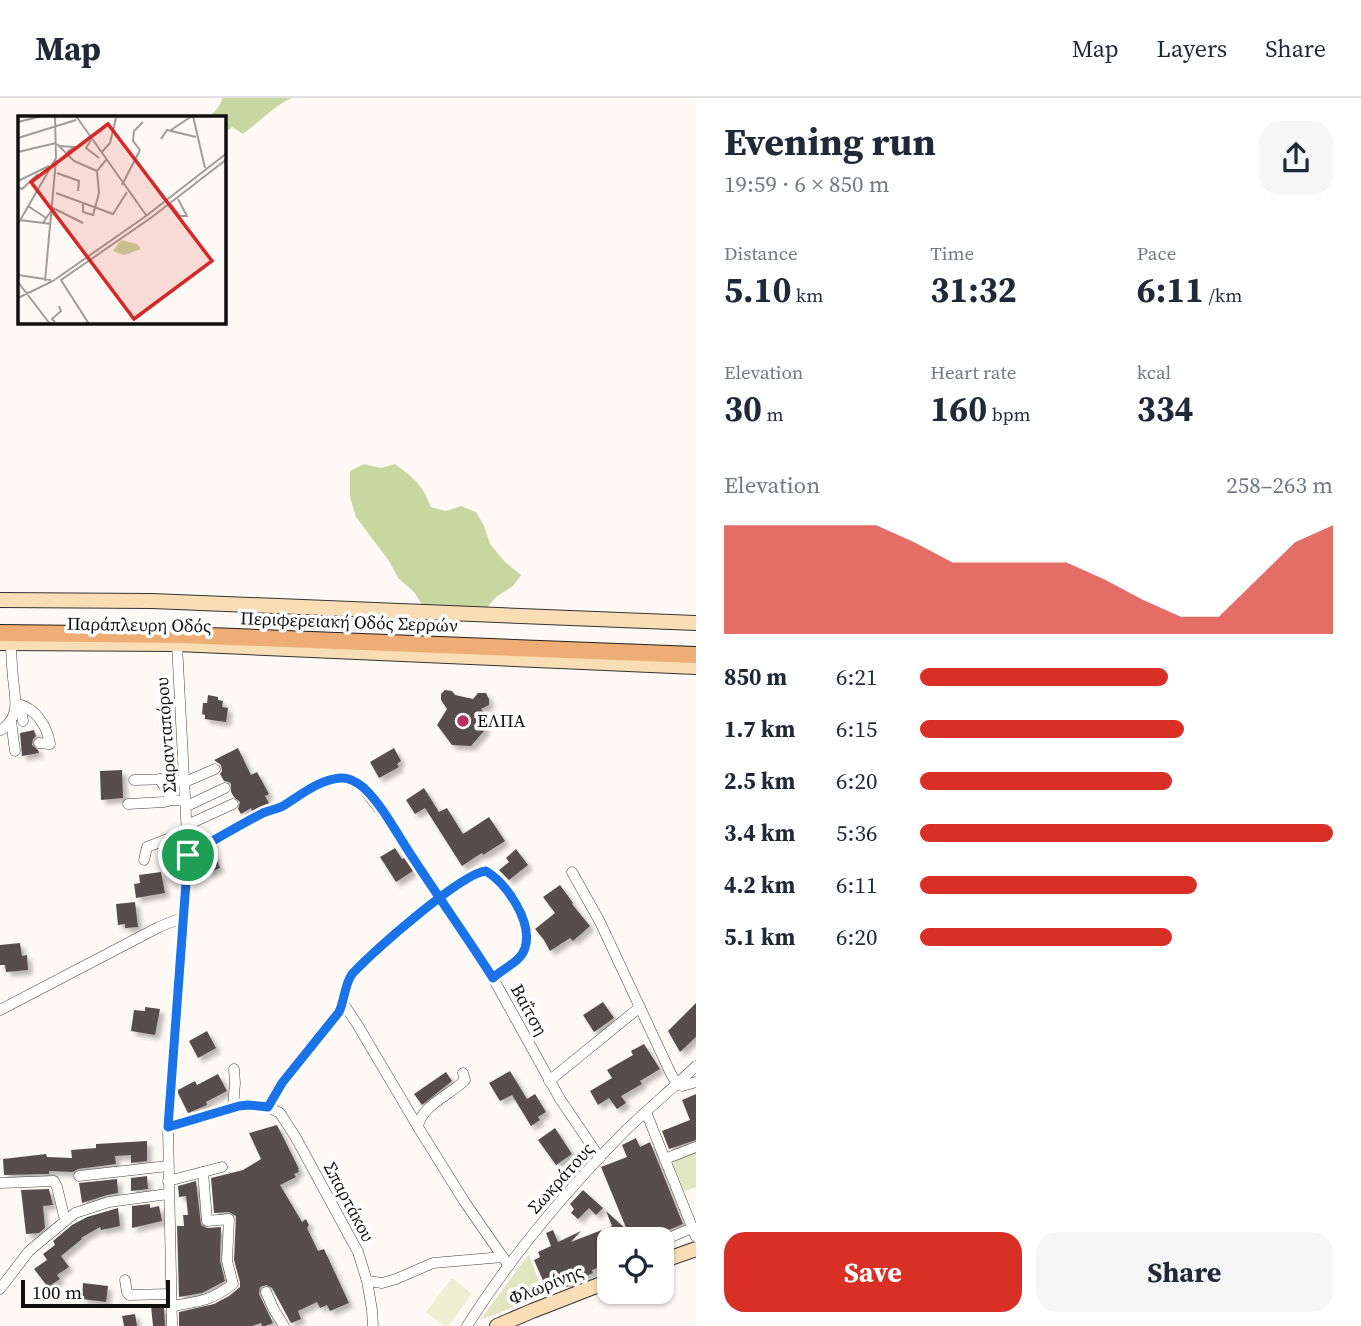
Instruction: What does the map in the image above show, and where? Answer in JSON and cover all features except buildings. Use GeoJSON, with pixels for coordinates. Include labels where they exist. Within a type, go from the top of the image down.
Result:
{"type":"FeatureCollection","features":[{"type":"Feature","properties":{"kind":"main road","name":"Περιφερειακή Οδός Σερρών"},"geometry":{"type":"LineString","coordinates":[[4,640],[183,635],[696,655]]}},
{"type":"Feature","properties":{"kind":"street","name":"Παράπλευρη Οδός"},"geometry":{"type":"LineString","coordinates":[[0,600],[152,601],[696,623]]}},
{"type":"Feature","properties":{"kind":"street","name":"Παράπλευρη Οδός"},"geometry":{"type":"LineString","coordinates":[[4,640],[177,644],[696,667]]}},
{"type":"Feature","properties":{"kind":"street"},"geometry":{"type":"LineString","coordinates":[[4,640],[23,721]]}},
{"type":"Feature","properties":{"kind":"street","name":"Σαρανταπόρου"},"geometry":{"type":"LineString","coordinates":[[172,1326],[168,1127],[188,855],[177,644]]}},
{"type":"Feature","properties":{"kind":"street"},"geometry":{"type":"LineString","coordinates":[[1,730],[9,725],[18,704]]}},
{"type":"Feature","properties":{"kind":"street"},"geometry":{"type":"LineString","coordinates":[[18,704],[23,705],[43,722],[50,744],[39,743]]}},
{"type":"Feature","properties":{"kind":"street"},"geometry":{"type":"LineString","coordinates":[[11,721],[15,751]]}},
{"type":"Feature","properties":{"kind":"street"},"geometry":{"type":"LineString","coordinates":[[134,780],[172,779],[185,782],[215,769]]}},
{"type":"Feature","properties":{"kind":"street","name":"Βαΐτση"},"geometry":{"type":"LineString","coordinates":[[188,855],[263,813],[283,806],[322,782],[342,778],[352,780],[370,794],[441,898],[493,978],[549,1081],[600,1158]]}},
{"type":"Feature","properties":{"kind":"street"},"geometry":{"type":"LineString","coordinates":[[160,779],[172,800]]}},
{"type":"Feature","properties":{"kind":"street"},"geometry":{"type":"LineString","coordinates":[[128,804],[172,800],[187,803],[225,788]]}},
{"type":"Feature","properties":{"kind":"street"},"geometry":{"type":"LineString","coordinates":[[144,860],[147,847],[173,838],[233,804]]}},
{"type":"Feature","properties":{"kind":"street"},"geometry":{"type":"LineString","coordinates":[[168,1127],[233,1107],[268,1107],[282,1083],[336,1017],[343,1003],[346,983],[352,974],[416,917],[482,871],[501,882],[517,906],[526,930],[526,947],[515,962],[503,968],[493,978]]}},
{"type":"Feature","properties":{"kind":"street"},"geometry":{"type":"LineString","coordinates":[[572,872],[600,922],[677,1084],[684,1086],[696,1082]]}},
{"type":"Feature","properties":{"kind":"street"},"geometry":{"type":"LineString","coordinates":[[0,1010],[159,927],[184,917]]}},
{"type":"Feature","properties":{"kind":"street"},"geometry":{"type":"LineString","coordinates":[[343,1003],[464,1201],[509,1266]]}},
{"type":"Feature","properties":{"kind":"street"},"geometry":{"type":"LineString","coordinates":[[549,1081],[640,1007]]}},
{"type":"Feature","properties":{"kind":"street","name":"Σωκράτους"},"geometry":{"type":"LineString","coordinates":[[467,1326],[544,1219],[600,1158],[696,1066]]}},
{"type":"Feature","properties":{"kind":"street"},"geometry":{"type":"LineString","coordinates":[[233,1107],[234,1069]]}},
{"type":"Feature","properties":{"kind":"street"},"geometry":{"type":"LineString","coordinates":[[418,1127],[420,1118],[432,1105],[466,1080],[463,1073]]}},
{"type":"Feature","properties":{"kind":"street","name":"Σπαρτάκου"},"geometry":{"type":"LineString","coordinates":[[268,1107],[280,1113],[296,1138],[358,1252],[367,1282],[373,1326]]}},
{"type":"Feature","properties":{"kind":"street"},"geometry":{"type":"LineString","coordinates":[[646,1112],[694,1233],[674,1238]]}},
{"type":"Feature","properties":{"kind":"street"},"geometry":{"type":"LineString","coordinates":[[665,1159],[696,1147]]}},
{"type":"Feature","properties":{"kind":"street"},"geometry":{"type":"LineString","coordinates":[[79,1176],[168,1166]]}},
{"type":"Feature","properties":{"kind":"street"},"geometry":{"type":"LineString","coordinates":[[168,1181],[222,1167]]}},
{"type":"Feature","properties":{"kind":"street"},"geometry":{"type":"LineString","coordinates":[[172,1306],[206,1300],[233,1284],[227,1261],[229,1219],[207,1221],[203,1172]]}},
{"type":"Feature","properties":{"kind":"street"},"geometry":{"type":"LineString","coordinates":[[0,1183],[54,1181],[65,1220]]}},
{"type":"Feature","properties":{"kind":"street"},"geometry":{"type":"LineString","coordinates":[[0,1289],[29,1251],[78,1212],[101,1204],[168,1194]]}},
{"type":"Feature","properties":{"kind":"street"},"geometry":{"type":"LineString","coordinates":[[674,1257],[696,1248]]}},
{"type":"Feature","properties":{"kind":"street"},"geometry":{"type":"LineString","coordinates":[[367,1282],[382,1283],[396,1279],[433,1263],[503,1256]]}},
{"type":"Feature","properties":{"kind":"street"},"geometry":{"type":"LineString","coordinates":[[125,1280],[129,1296],[171,1294]]}},
{"type":"Feature","properties":{"kind":"street","name":"Φλωρίνης"},"geometry":{"type":"LineString","coordinates":[[497,1326],[597,1286]]}},
{"type":"Feature","properties":{"kind":"street"},"geometry":{"type":"LineString","coordinates":[[266,1292],[284,1326]]}},
{"type":"Feature","properties":{"kind":"street"},"geometry":{"type":"LineString","coordinates":[[365,1326],[372,1310]]}},
{"type":"Feature","properties":{"kind":"green space"},"geometry":{"type":"Polygon","coordinates":[[[222,98],[292,98],[243,134],[232,127],[226,132],[226,116],[209,116],[222,98]]]}},
{"type":"Feature","properties":{"kind":"green space"},"geometry":{"type":"Polygon","coordinates":[[[364,464],[381,468],[395,464],[417,482],[431,507],[446,511],[461,506],[476,512],[490,544],[505,562],[521,575],[513,586],[496,597],[484,611],[424,608],[414,592],[398,578],[389,561],[356,517],[350,497],[350,471],[364,464]]]}},
{"type":"Feature","properties":{"kind":"green space"},"geometry":{"type":"Polygon","coordinates":[[[696,1153],[696,1187],[684,1191],[673,1164],[676,1160],[696,1153]]]}},
{"type":"Feature","properties":{"kind":"green space"},"geometry":{"type":"Polygon","coordinates":[[[529,1254],[544,1296],[480,1320],[529,1254]]]}},
{"type":"Feature","properties":{"kind":"green space"},"geometry":{"type":"Polygon","coordinates":[[[452,1278],[472,1294],[448,1326],[444,1326],[426,1312],[452,1278]]]}},
{"type":"Feature","properties":{"kind":"place","name":"ΕΛΠΑ"},"geometry":{"type":"Point","coordinates":[463,721]}},
{"type":"Feature","properties":{"kind":"route"},"geometry":{"type":"LineString","coordinates":[[188,855],[168,1127],[239,1106],[268,1107],[282,1083],[336,1017],[343,1003],[346,983],[352,974],[426,908],[441,898],[470,877],[479,872],[486,871],[492,875],[509,893],[526,930],[526,947],[515,962],[503,968],[493,978],[466,935],[441,898],[419,868],[370,794],[352,780],[342,778],[322,782],[283,806],[263,813],[188,855]]}}]}
